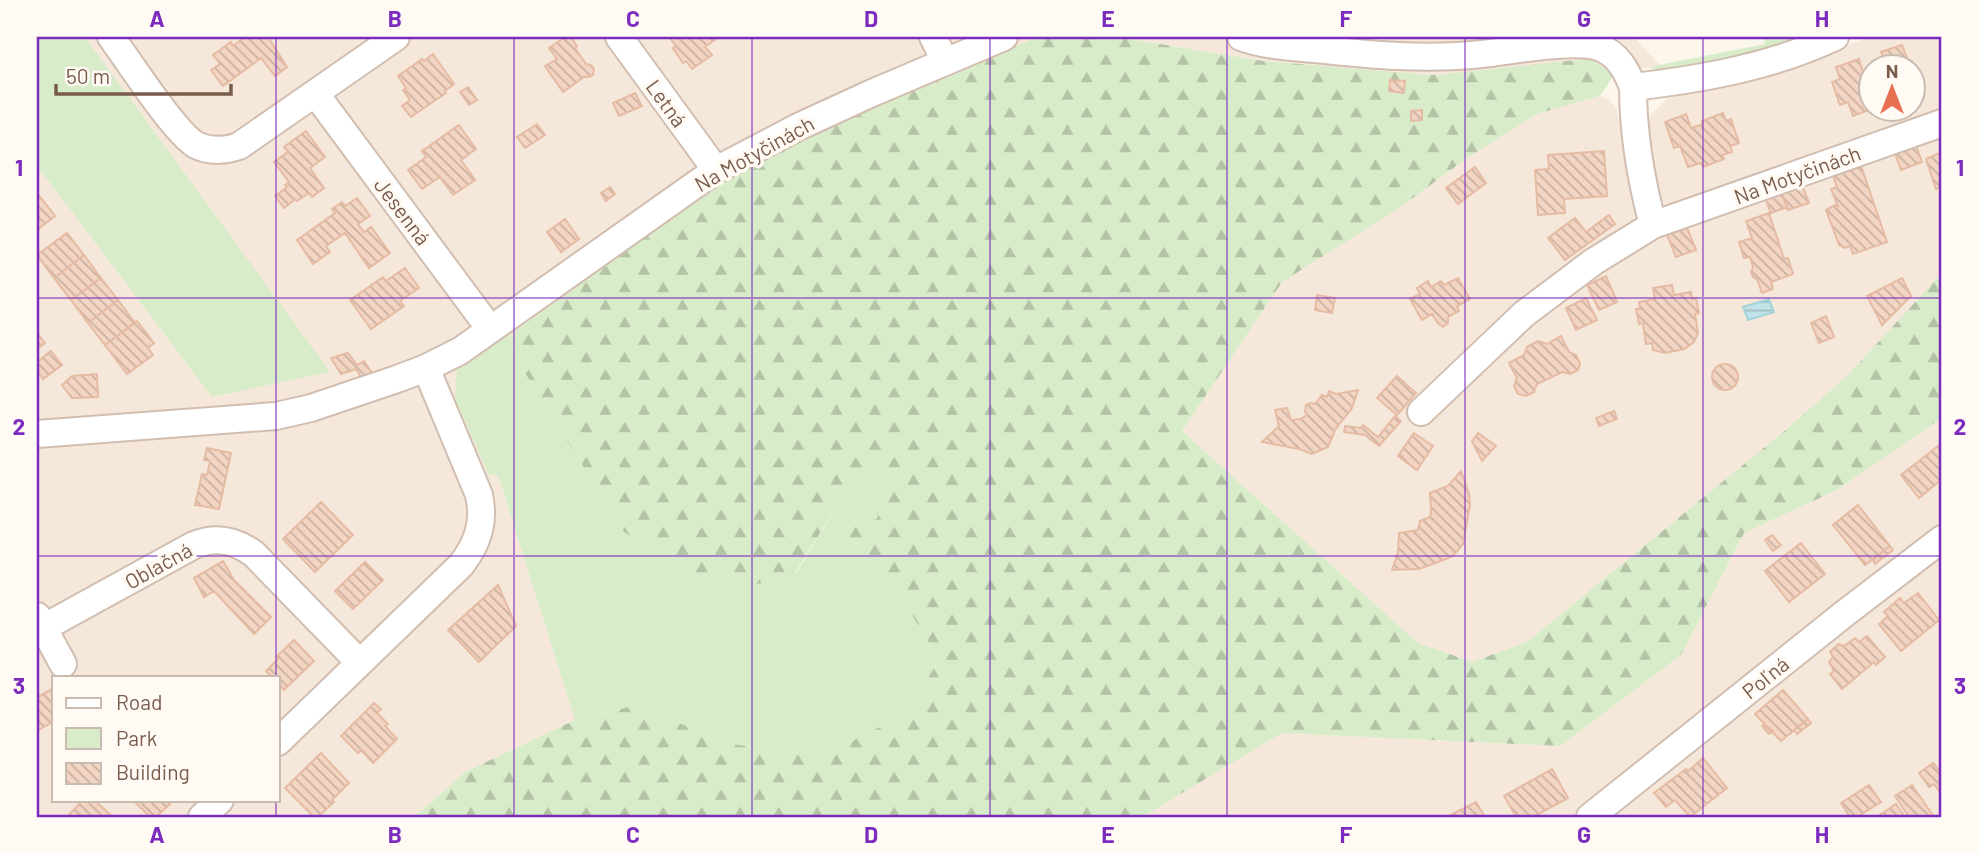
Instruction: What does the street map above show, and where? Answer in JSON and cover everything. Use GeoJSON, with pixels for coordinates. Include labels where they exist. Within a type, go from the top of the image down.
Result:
{"type":"FeatureCollection","features":[{"type":"Feature","properties":{"kind":"street"},"geometry":{"type":"LineString","coordinates":[[111,37],[182,133],[199,146],[210,150],[239,146],[396,37]]}},
{"type":"Feature","properties":{"kind":"street","name":"Letná"},"geometry":{"type":"LineString","coordinates":[[619,37],[716,170]]}},
{"type":"Feature","properties":{"kind":"street"},"geometry":{"type":"LineString","coordinates":[[933,37],[945,61]]}},
{"type":"Feature","properties":{"kind":"street","name":"Na Motyčinách"},"geometry":{"type":"LineString","coordinates":[[38,428],[276,416],[311,408],[426,368],[460,351],[716,170],[798,127],[1004,37]]}},
{"type":"Feature","properties":{"kind":"street"},"geometry":{"type":"LineString","coordinates":[[1241,37],[1273,45],[1335,51],[1421,47],[1448,57],[1545,47],[1597,46],[1611,52],[1618,59],[1633,87],[1633,118],[1644,192],[1653,226]]}},
{"type":"Feature","properties":{"kind":"street"},"geometry":{"type":"LineString","coordinates":[[1633,87],[1700,79],[1774,60],[1835,37]]}},
{"type":"Feature","properties":{"kind":"street","name":"Jesenná"},"geometry":{"type":"LineString","coordinates":[[315,93],[490,329]]}},
{"type":"Feature","properties":{"kind":"street","name":"Na Motyčinách"},"geometry":{"type":"LineString","coordinates":[[1421,412],[1524,314],[1593,262],[1653,226],[1942,123]]}},
{"type":"Feature","properties":{"kind":"street"},"geometry":{"type":"LineString","coordinates":[[280,740],[461,565],[472,550],[481,523],[482,508],[476,484],[426,368]]}},
{"type":"Feature","properties":{"kind":"street","name":"Oblačná"},"geometry":{"type":"LineString","coordinates":[[63,664],[40,622],[194,545],[214,539],[235,543],[254,554],[359,662]]}},
{"type":"Feature","properties":{"kind":"street","name":"Poľná"},"geometry":{"type":"LineString","coordinates":[[1590,817],[1942,539]]}},
{"type":"Feature","properties":{"kind":"street"},"geometry":{"type":"LineString","coordinates":[[202,817],[218,802]]}},
{"type":"Feature","properties":{"kind":"shaded area"},"geometry":{"type":"Polygon","coordinates":[[[85,37],[1049,37],[1035,38],[859,111],[722,183],[511,334],[457,364],[498,475],[575,720],[465,772],[414,817],[37,817],[37,166],[212,397],[329,372],[85,37]]]}},
{"type":"Feature","properties":{"kind":"shaded area"},"geometry":{"type":"Polygon","coordinates":[[[1118,37],[1634,37],[1660,65],[1614,75],[1594,61],[1437,75],[1263,61],[1118,37]]]}},
{"type":"Feature","properties":{"kind":"shaded area"},"geometry":{"type":"Polygon","coordinates":[[[1869,37],[1942,37],[1942,273],[1846,377],[1527,642],[1472,662],[1418,643],[1182,431],[1282,282],[1398,209],[1467,158],[1537,114],[1600,96],[1609,100],[1616,108],[1619,121],[1649,116],[1668,98],[1778,72],[1869,37]]]}},
{"type":"Feature","properties":{"kind":"shaded area"},"geometry":{"type":"Polygon","coordinates":[[[1942,418],[1942,817],[1142,817],[1282,733],[1560,746],[1681,655],[1744,533],[1837,490],[1942,418]]]}},
{"type":"Feature","properties":{"kind":"green space"},"geometry":{"type":"Polygon","coordinates":[[[37,37],[85,37],[330,372],[212,397],[37,166],[37,37]]]}},
{"type":"Feature","properties":{"kind":"green space"},"geometry":{"type":"Polygon","coordinates":[[[1118,37],[1263,61],[1419,74],[1437,75],[1586,59],[1594,61],[1614,75],[1600,96],[1537,114],[1467,158],[1398,209],[1282,282],[1182,431],[1418,643],[1472,662],[1527,642],[1846,377],[1942,273],[1942,418],[1837,490],[1744,533],[1681,655],[1560,746],[1282,733],[1142,817],[414,817],[465,772],[575,720],[633,706],[738,745],[822,756],[908,713],[939,659],[898,592],[850,545],[845,530],[853,523],[877,519],[883,484],[875,473],[858,473],[795,573],[758,584],[687,571],[624,532],[514,355],[511,334],[722,183],[859,111],[1035,38],[1118,37]]]}},
{"type":"Feature","properties":{"kind":"green space"},"geometry":{"type":"Polygon","coordinates":[[[1764,37],[1804,37],[1753,56],[1722,63],[1671,70],[1649,67],[1765,44],[1764,37]]]}},
{"type":"Feature","properties":{"kind":"green space"},"geometry":{"type":"Polygon","coordinates":[[[511,334],[514,355],[796,573],[858,473],[875,473],[883,484],[877,519],[853,523],[846,530],[850,545],[898,592],[939,659],[908,713],[822,756],[738,745],[633,706],[575,720],[498,475],[489,475],[455,399],[457,364],[511,334]]]}},
{"type":"Feature","properties":{"kind":"water"},"geometry":{"type":"Polygon","coordinates":[[[1769,299],[1774,312],[1748,320],[1743,307],[1769,299]]]}},
{"type":"Feature","properties":{"kind":"building"},"geometry":{"type":"Polygon","coordinates":[[[245,37],[268,37],[287,67],[275,76],[261,58],[223,86],[211,70],[220,64],[213,55],[231,42],[233,46],[245,37]]]}},
{"type":"Feature","properties":{"kind":"building"},"geometry":{"type":"Polygon","coordinates":[[[565,37],[571,37],[586,64],[594,69],[593,75],[584,77],[563,92],[545,66],[557,59],[549,48],[565,37]]]}},
{"type":"Feature","properties":{"kind":"building"},"geometry":{"type":"Polygon","coordinates":[[[669,37],[716,39],[705,47],[712,55],[692,69],[686,61],[683,63],[669,37]]]}},
{"type":"Feature","properties":{"kind":"building"},"geometry":{"type":"Polygon","coordinates":[[[1902,45],[1905,52],[1881,52],[1902,45]]]}},
{"type":"Feature","properties":{"kind":"building"},"geometry":{"type":"Polygon","coordinates":[[[433,54],[454,84],[446,93],[411,117],[402,106],[410,100],[398,76],[433,54]]]}},
{"type":"Feature","properties":{"kind":"building"},"geometry":{"type":"Polygon","coordinates":[[[1856,60],[1856,115],[1853,116],[1848,102],[1840,105],[1832,82],[1840,79],[1836,67],[1856,60]]]}},
{"type":"Feature","properties":{"kind":"building"},"geometry":{"type":"Polygon","coordinates":[[[1390,80],[1405,81],[1404,93],[1389,91],[1390,80]]]}},
{"type":"Feature","properties":{"kind":"building"},"geometry":{"type":"Polygon","coordinates":[[[468,87],[477,100],[469,105],[460,92],[468,87]]]}},
{"type":"Feature","properties":{"kind":"building"},"geometry":{"type":"Polygon","coordinates":[[[635,93],[642,106],[619,116],[613,103],[635,93]]]}},
{"type":"Feature","properties":{"kind":"building"},"geometry":{"type":"Polygon","coordinates":[[[1422,110],[1422,120],[1411,121],[1411,111],[1422,110]]]}},
{"type":"Feature","properties":{"kind":"building"},"geometry":{"type":"Polygon","coordinates":[[[1723,113],[1726,121],[1731,119],[1739,143],[1730,146],[1732,152],[1722,155],[1724,159],[1703,167],[1701,163],[1688,167],[1680,146],[1674,148],[1665,122],[1686,114],[1691,128],[1723,113]]]}},
{"type":"Feature","properties":{"kind":"building"},"geometry":{"type":"Polygon","coordinates":[[[537,124],[545,135],[525,148],[517,137],[537,124]]]}},
{"type":"Feature","properties":{"kind":"building"},"geometry":{"type":"Polygon","coordinates":[[[459,125],[476,149],[461,160],[475,180],[453,195],[440,177],[422,189],[408,170],[426,157],[422,151],[459,125]]]}},
{"type":"Feature","properties":{"kind":"building"},"geometry":{"type":"Polygon","coordinates":[[[306,131],[325,157],[310,168],[324,188],[312,197],[309,193],[297,201],[295,199],[284,208],[275,196],[287,187],[285,185],[289,182],[274,162],[288,152],[284,147],[306,131]]]}},
{"type":"Feature","properties":{"kind":"building"},"geometry":{"type":"Polygon","coordinates":[[[1915,143],[1922,162],[1901,170],[1894,151],[1915,143]]]}},
{"type":"Feature","properties":{"kind":"building"},"geometry":{"type":"Polygon","coordinates":[[[1604,151],[1607,196],[1564,199],[1565,213],[1538,215],[1535,170],[1549,169],[1548,155],[1604,151]]]}},
{"type":"Feature","properties":{"kind":"building"},"geometry":{"type":"Polygon","coordinates":[[[1942,152],[1942,186],[1936,189],[1926,159],[1942,152]]]}},
{"type":"Feature","properties":{"kind":"building"},"geometry":{"type":"Polygon","coordinates":[[[1859,160],[1887,242],[1853,254],[1850,246],[1845,248],[1839,245],[1826,210],[1838,206],[1831,189],[1837,187],[1831,170],[1859,160]]]}},
{"type":"Feature","properties":{"kind":"building"},"geometry":{"type":"Polygon","coordinates":[[[1475,167],[1486,183],[1458,204],[1446,188],[1475,167]]]}},
{"type":"Feature","properties":{"kind":"building"},"geometry":{"type":"Polygon","coordinates":[[[1801,182],[1809,203],[1788,210],[1780,189],[1801,182]]]}},
{"type":"Feature","properties":{"kind":"building"},"geometry":{"type":"Polygon","coordinates":[[[610,187],[615,194],[606,201],[601,193],[610,187]]]}},
{"type":"Feature","properties":{"kind":"building"},"geometry":{"type":"Polygon","coordinates":[[[1780,189],[1787,207],[1771,213],[1764,195],[1780,189]]]}},
{"type":"Feature","properties":{"kind":"building"},"geometry":{"type":"Polygon","coordinates":[[[37,195],[55,216],[37,230],[37,195]]]}},
{"type":"Feature","properties":{"kind":"building"},"geometry":{"type":"Polygon","coordinates":[[[357,198],[370,216],[358,224],[364,232],[371,227],[390,253],[369,268],[345,233],[326,246],[330,252],[313,264],[297,240],[335,213],[332,209],[342,202],[345,206],[357,198]]]}},
{"type":"Feature","properties":{"kind":"building"},"geometry":{"type":"Polygon","coordinates":[[[1769,213],[1784,259],[1788,258],[1793,274],[1771,282],[1773,289],[1762,293],[1751,272],[1753,267],[1750,257],[1744,258],[1739,242],[1752,238],[1746,221],[1769,213]]]}},
{"type":"Feature","properties":{"kind":"building"},"geometry":{"type":"Polygon","coordinates":[[[1609,215],[1615,224],[1565,260],[1548,238],[1575,218],[1586,232],[1609,215]]]}},
{"type":"Feature","properties":{"kind":"building"},"geometry":{"type":"Polygon","coordinates":[[[565,219],[579,239],[561,252],[547,232],[565,219]]]}},
{"type":"Feature","properties":{"kind":"building"},"geometry":{"type":"Polygon","coordinates":[[[1687,228],[1696,250],[1676,257],[1667,235],[1687,228]]]}},
{"type":"Feature","properties":{"kind":"building"},"geometry":{"type":"Polygon","coordinates":[[[67,233],[84,255],[54,278],[37,255],[67,233]]]}},
{"type":"Feature","properties":{"kind":"building"},"geometry":{"type":"Polygon","coordinates":[[[84,255],[101,278],[71,300],[54,278],[84,255]]]}},
{"type":"Feature","properties":{"kind":"building"},"geometry":{"type":"Polygon","coordinates":[[[405,268],[419,288],[400,301],[404,306],[371,329],[350,300],[383,277],[386,281],[405,268]]]}},
{"type":"Feature","properties":{"kind":"building"},"geometry":{"type":"Polygon","coordinates":[[[1606,276],[1617,302],[1599,310],[1587,285],[1606,276]]]}},
{"type":"Feature","properties":{"kind":"building"},"geometry":{"type":"Polygon","coordinates":[[[101,278],[118,300],[88,323],[71,300],[101,278]]]}},
{"type":"Feature","properties":{"kind":"building"},"geometry":{"type":"Polygon","coordinates":[[[1458,278],[1470,299],[1457,306],[1459,311],[1448,317],[1448,323],[1443,327],[1432,314],[1422,320],[1410,299],[1420,294],[1417,288],[1428,281],[1431,287],[1441,281],[1444,285],[1458,278]]]}},
{"type":"Feature","properties":{"kind":"building"},"geometry":{"type":"Polygon","coordinates":[[[1902,278],[1911,296],[1882,325],[1867,296],[1902,278]]]}},
{"type":"Feature","properties":{"kind":"building"},"geometry":{"type":"Polygon","coordinates":[[[1672,285],[1674,295],[1691,292],[1692,299],[1696,298],[1699,313],[1695,314],[1698,333],[1694,342],[1684,349],[1665,353],[1653,350],[1652,343],[1646,344],[1643,323],[1639,324],[1636,309],[1640,309],[1639,302],[1655,299],[1653,288],[1672,285]]]}},
{"type":"Feature","properties":{"kind":"building"},"geometry":{"type":"Polygon","coordinates":[[[1317,295],[1335,298],[1332,313],[1315,310],[1317,295]]]}},
{"type":"Feature","properties":{"kind":"building"},"geometry":{"type":"Polygon","coordinates":[[[1586,298],[1597,320],[1576,330],[1566,308],[1586,298]]]}},
{"type":"Feature","properties":{"kind":"building"},"geometry":{"type":"Polygon","coordinates":[[[118,300],[135,323],[105,345],[88,323],[118,300]]]}},
{"type":"Feature","properties":{"kind":"building"},"geometry":{"type":"Polygon","coordinates":[[[1826,316],[1834,337],[1819,343],[1811,323],[1826,316]]]}},
{"type":"Feature","properties":{"kind":"building"},"geometry":{"type":"Polygon","coordinates":[[[137,321],[154,343],[148,348],[153,355],[127,374],[105,345],[137,321]]]}},
{"type":"Feature","properties":{"kind":"building"},"geometry":{"type":"Polygon","coordinates":[[[37,333],[45,343],[37,349],[37,333]]]}},
{"type":"Feature","properties":{"kind":"building"},"geometry":{"type":"Polygon","coordinates":[[[1561,336],[1569,352],[1576,355],[1580,363],[1578,370],[1570,374],[1562,372],[1537,384],[1534,392],[1526,396],[1518,394],[1514,386],[1517,378],[1509,363],[1524,355],[1527,347],[1538,341],[1547,344],[1561,336]]]}},
{"type":"Feature","properties":{"kind":"building"},"geometry":{"type":"Polygon","coordinates":[[[51,351],[62,365],[43,379],[37,370],[37,362],[51,351]]]}},
{"type":"Feature","properties":{"kind":"building"},"geometry":{"type":"Polygon","coordinates":[[[348,353],[357,365],[364,361],[372,373],[362,379],[356,369],[341,374],[331,358],[348,353]]]}},
{"type":"Feature","properties":{"kind":"building"},"geometry":{"type":"Polygon","coordinates":[[[1725,364],[1735,367],[1738,377],[1735,387],[1725,390],[1715,387],[1712,377],[1715,367],[1725,364]]]}},
{"type":"Feature","properties":{"kind":"building"},"geometry":{"type":"Polygon","coordinates":[[[97,374],[98,397],[72,398],[62,385],[72,376],[97,374]]]}},
{"type":"Feature","properties":{"kind":"building"},"geometry":{"type":"Polygon","coordinates":[[[1397,376],[1416,393],[1397,415],[1377,398],[1397,376]]]}},
{"type":"Feature","properties":{"kind":"building"},"geometry":{"type":"Polygon","coordinates":[[[1358,390],[1352,408],[1335,430],[1328,447],[1312,454],[1262,442],[1279,426],[1275,410],[1287,408],[1291,420],[1300,419],[1308,415],[1305,412],[1306,405],[1315,404],[1322,395],[1327,397],[1329,391],[1336,394],[1358,390]]]}},
{"type":"Feature","properties":{"kind":"building"},"geometry":{"type":"Polygon","coordinates":[[[1614,411],[1617,419],[1599,426],[1596,418],[1614,411]]]}},
{"type":"Feature","properties":{"kind":"building"},"geometry":{"type":"Polygon","coordinates":[[[1395,416],[1401,421],[1379,446],[1365,435],[1344,432],[1345,426],[1361,428],[1363,425],[1378,437],[1395,416]]]}},
{"type":"Feature","properties":{"kind":"building"},"geometry":{"type":"Polygon","coordinates":[[[1414,433],[1433,446],[1417,470],[1398,456],[1414,433]]]}},
{"type":"Feature","properties":{"kind":"building"},"geometry":{"type":"Polygon","coordinates":[[[1478,433],[1496,446],[1482,461],[1472,441],[1478,433]]]}},
{"type":"Feature","properties":{"kind":"building"},"geometry":{"type":"Polygon","coordinates":[[[1942,443],[1942,479],[1919,498],[1901,475],[1942,443]]]}},
{"type":"Feature","properties":{"kind":"building"},"geometry":{"type":"Polygon","coordinates":[[[207,448],[231,453],[219,509],[195,505],[202,474],[207,475],[210,461],[204,460],[207,448]]]}},
{"type":"Feature","properties":{"kind":"building"},"geometry":{"type":"Polygon","coordinates":[[[1461,471],[1470,505],[1463,544],[1453,556],[1419,569],[1392,570],[1398,552],[1399,533],[1418,530],[1420,521],[1430,517],[1430,493],[1448,486],[1461,471]]]}},
{"type":"Feature","properties":{"kind":"building"},"geometry":{"type":"Polygon","coordinates":[[[321,502],[353,535],[315,572],[283,539],[321,502]]]}},
{"type":"Feature","properties":{"kind":"building"},"geometry":{"type":"Polygon","coordinates":[[[1858,505],[1890,546],[1865,565],[1833,525],[1858,505]]]}},
{"type":"Feature","properties":{"kind":"building"},"geometry":{"type":"Polygon","coordinates":[[[1772,535],[1781,545],[1773,551],[1765,540],[1772,535]]]}},
{"type":"Feature","properties":{"kind":"building"},"geometry":{"type":"Polygon","coordinates":[[[1801,543],[1825,574],[1789,602],[1765,571],[1801,543]]]}},
{"type":"Feature","properties":{"kind":"building"},"geometry":{"type":"Polygon","coordinates":[[[1890,546],[1893,550],[1875,564],[1873,560],[1890,546]]]}},
{"type":"Feature","properties":{"kind":"building"},"geometry":{"type":"Polygon","coordinates":[[[223,561],[234,580],[271,617],[254,634],[214,591],[204,597],[194,578],[223,561]]]}},
{"type":"Feature","properties":{"kind":"building"},"geometry":{"type":"Polygon","coordinates":[[[365,562],[383,580],[353,609],[335,591],[365,562]]]}},
{"type":"Feature","properties":{"kind":"building"},"geometry":{"type":"Polygon","coordinates":[[[498,585],[516,626],[479,662],[448,630],[498,585]]]}},
{"type":"Feature","properties":{"kind":"building"},"geometry":{"type":"Polygon","coordinates":[[[1918,593],[1939,620],[1901,651],[1879,624],[1888,616],[1884,612],[1900,598],[1904,603],[1918,593]]]}},
{"type":"Feature","properties":{"kind":"building"},"geometry":{"type":"Polygon","coordinates":[[[1867,636],[1885,657],[1876,665],[1874,662],[1842,689],[1830,674],[1834,671],[1829,662],[1833,657],[1830,652],[1839,644],[1844,646],[1855,638],[1859,642],[1867,636]]]}},
{"type":"Feature","properties":{"kind":"building"},"geometry":{"type":"Polygon","coordinates":[[[294,640],[314,661],[284,690],[280,685],[280,676],[271,676],[266,671],[278,659],[276,657],[294,640]]]}},
{"type":"Feature","properties":{"kind":"building"},"geometry":{"type":"Polygon","coordinates":[[[52,689],[52,722],[37,731],[37,697],[52,689]]]}},
{"type":"Feature","properties":{"kind":"building"},"geometry":{"type":"Polygon","coordinates":[[[1783,690],[1808,719],[1781,741],[1755,714],[1783,690]]]}},
{"type":"Feature","properties":{"kind":"building"},"geometry":{"type":"Polygon","coordinates":[[[374,703],[381,709],[377,713],[388,724],[385,726],[397,739],[373,763],[361,750],[358,753],[341,736],[374,703]]]}},
{"type":"Feature","properties":{"kind":"building"},"geometry":{"type":"Polygon","coordinates":[[[1808,719],[1811,723],[1797,734],[1794,730],[1808,719]]]}},
{"type":"Feature","properties":{"kind":"building"},"geometry":{"type":"Polygon","coordinates":[[[1764,724],[1773,731],[1769,734],[1762,726],[1764,724]]]}},
{"type":"Feature","properties":{"kind":"building"},"geometry":{"type":"Polygon","coordinates":[[[321,753],[349,783],[332,800],[334,802],[318,817],[314,817],[285,788],[321,753]]]}},
{"type":"Feature","properties":{"kind":"building"},"geometry":{"type":"Polygon","coordinates":[[[1703,758],[1727,788],[1690,817],[1675,800],[1666,807],[1654,793],[1703,758]]]}},
{"type":"Feature","properties":{"kind":"building"},"geometry":{"type":"Polygon","coordinates":[[[1933,763],[1938,769],[1942,768],[1942,795],[1934,784],[1929,787],[1919,773],[1933,763]]]}},
{"type":"Feature","properties":{"kind":"building"},"geometry":{"type":"Polygon","coordinates":[[[1552,769],[1568,798],[1533,817],[1516,817],[1504,796],[1552,769]]]}},
{"type":"Feature","properties":{"kind":"building"},"geometry":{"type":"Polygon","coordinates":[[[1869,785],[1881,802],[1857,817],[1850,817],[1841,803],[1869,785]]]}},
{"type":"Feature","properties":{"kind":"building"},"geometry":{"type":"Polygon","coordinates":[[[1912,785],[1934,817],[1909,817],[1895,796],[1912,785]]]}},
{"type":"Feature","properties":{"kind":"building"},"geometry":{"type":"Polygon","coordinates":[[[81,802],[96,802],[113,817],[67,817],[81,802]]]}},
{"type":"Feature","properties":{"kind":"building"},"geometry":{"type":"Polygon","coordinates":[[[135,802],[170,804],[156,817],[150,817],[135,802]]]}},
{"type":"Feature","properties":{"kind":"building"},"geometry":{"type":"Polygon","coordinates":[[[1476,802],[1485,817],[1447,817],[1476,802]]]}},
{"type":"Feature","properties":{"kind":"building"},"geometry":{"type":"Polygon","coordinates":[[[1896,804],[1905,817],[1877,817],[1896,804]]]}}]}
